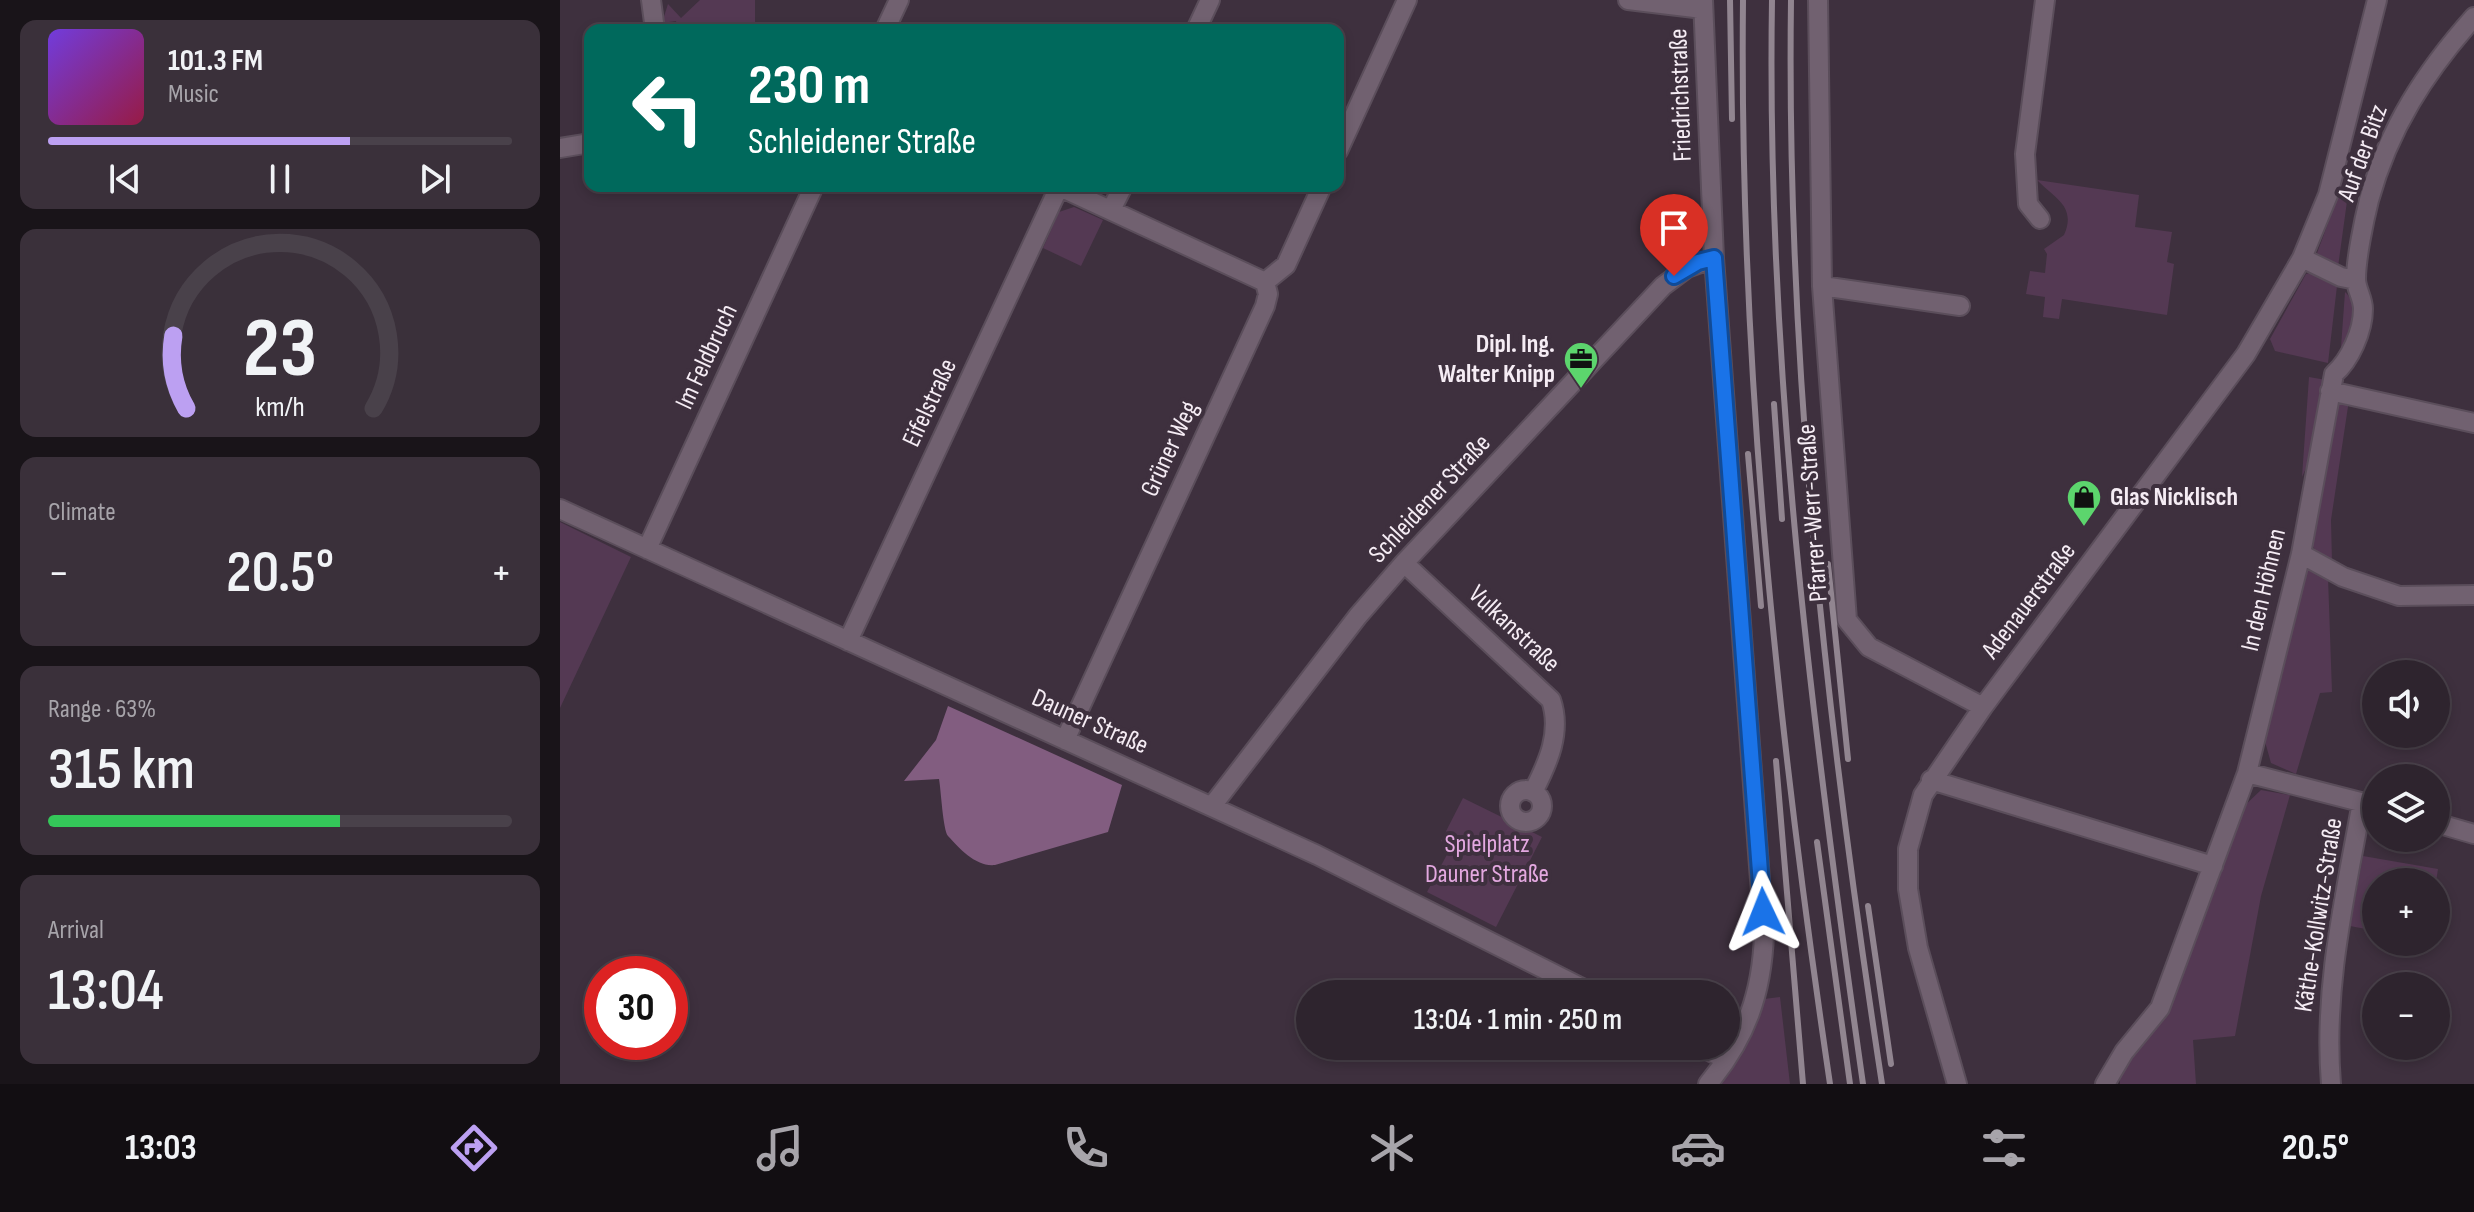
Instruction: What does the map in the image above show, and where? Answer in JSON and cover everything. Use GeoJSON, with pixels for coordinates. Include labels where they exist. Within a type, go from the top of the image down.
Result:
{"type":"FeatureCollection","features":[{"type":"Feature","properties":{"kind":"street"},"geometry":{"type":"LineString","coordinates":[[651,0],[654,24]]}},
{"type":"Feature","properties":{"kind":"street"},"geometry":{"type":"LineString","coordinates":[[888,24],[899,0]]}},
{"type":"Feature","properties":{"kind":"street"},"geometry":{"type":"LineString","coordinates":[[1199,24],[1210,0]]}},
{"type":"Feature","properties":{"kind":"street"},"geometry":{"type":"LineString","coordinates":[[1344,138],[1407,0]]}},
{"type":"Feature","properties":{"kind":"street"},"geometry":{"type":"LineString","coordinates":[[1628,0],[1703,4]]}},
{"type":"Feature","properties":{"kind":"street","name":"Pfarrer-Werr-Straße"},"geometry":{"type":"LineString","coordinates":[[1818,0],[1822,286],[1847,620],[1869,647],[1983,707]]}},
{"type":"Feature","properties":{"kind":"street"},"geometry":{"type":"LineString","coordinates":[[2040,219],[2028,204],[2025,154],[2045,0]]}},
{"type":"Feature","properties":{"kind":"street","name":"Adenauerstraße"},"geometry":{"type":"LineString","coordinates":[[1957,1084],[1918,948],[1908,889],[1908,849],[1915,817],[1931,780],[1983,707],[2246,354],[2302,258],[2328,195],[2377,0]]}},
{"type":"Feature","properties":{"kind":"street","name":"Friedrichstraße"},"geometry":{"type":"LineString","coordinates":[[1703,4],[1714,258],[1764,934],[1762,979],[1755,1007],[1740,1033]]}},
{"type":"Feature","properties":{"kind":"street","name":"Auf der Bitz"},"geometry":{"type":"LineString","coordinates":[[2360,328],[2363,308],[2356,280],[2368,203],[2387,144],[2437,58],[2474,17]]}},
{"type":"Feature","properties":{"kind":"street"},"geometry":{"type":"LineString","coordinates":[[560,148],[584,144]]}},
{"type":"Feature","properties":{"kind":"street","name":"Im Feldbruch"},"geometry":{"type":"LineString","coordinates":[[647,549],[811,192]]}},
{"type":"Feature","properties":{"kind":"street","name":"Eifelstraße"},"geometry":{"type":"LineString","coordinates":[[848,641],[1055,192]]}},
{"type":"Feature","properties":{"kind":"street"},"geometry":{"type":"LineString","coordinates":[[1071,192],[1265,282],[1286,265],[1319,192]]}},
{"type":"Feature","properties":{"kind":"street"},"geometry":{"type":"LineString","coordinates":[[1111,210],[1120,192]]}},
{"type":"Feature","properties":{"kind":"street","name":"Schleidener Straße"},"geometry":{"type":"LineString","coordinates":[[1212,806],[1358,616],[1404,563],[1663,286],[1687,268],[1714,258]]}},
{"type":"Feature","properties":{"kind":"street"},"geometry":{"type":"LineString","coordinates":[[2302,258],[2341,277],[2356,280]]}},
{"type":"Feature","properties":{"kind":"street","name":"Grüner Weg"},"geometry":{"type":"LineString","coordinates":[[1065,740],[1265,306],[1268,294],[1265,282]]}},
{"type":"Feature","properties":{"kind":"street"},"geometry":{"type":"LineString","coordinates":[[1822,286],[1960,306]]}},
{"type":"Feature","properties":{"kind":"street","name":"In den Höhnen"},"geometry":{"type":"LineString","coordinates":[[2105,1084],[2124,1052],[2160,1008],[2247,773],[2301,554],[2334,374],[2342,366],[2360,328]]}},
{"type":"Feature","properties":{"kind":"street"},"geometry":{"type":"LineString","coordinates":[[2330,391],[2474,423]]}},
{"type":"Feature","properties":{"kind":"street","name":"Dauner Straße"},"geometry":{"type":"LineString","coordinates":[[560,509],[1212,806],[1566,980]]}},
{"type":"Feature","properties":{"kind":"street"},"geometry":{"type":"LineString","coordinates":[[2301,554],[2343,577],[2387,593],[2409,597],[2474,595]]}},
{"type":"Feature","properties":{"kind":"street","name":"Vulkanstraße"},"geometry":{"type":"LineString","coordinates":[[1404,563],[1551,700],[1555,720],[1554,743],[1533,792]]}},
{"type":"Feature","properties":{"kind":"street"},"geometry":{"type":"LineString","coordinates":[[2247,773],[2362,802]]}},
{"type":"Feature","properties":{"kind":"street"},"geometry":{"type":"LineString","coordinates":[[1931,780],[2213,866]]}},
{"type":"Feature","properties":{"kind":"street"},"geometry":{"type":"LineString","coordinates":[[2450,827],[2474,834]]}},
{"type":"Feature","properties":{"kind":"street","name":"Käthe-Kollwitz-Straße"},"geometry":{"type":"LineString","coordinates":[[2331,1084],[2328,1035],[2331,969],[2362,834]]}},
{"type":"Feature","properties":{"kind":"street","name":"Friedrichstraße"},"geometry":{"type":"LineString","coordinates":[[1708,1084],[1724,1060]]}},
{"type":"Feature","properties":{"kind":"green space"},"geometry":{"type":"Polygon","coordinates":[[[700,0],[755,0],[755,24],[662,23],[668,4],[681,18],[700,0]]]}},
{"type":"Feature","properties":{"kind":"green space"},"geometry":{"type":"Polygon","coordinates":[[[2037,180],[2139,195],[2135,227],[2172,232],[2167,262],[2174,264],[2167,315],[2062,299],[2059,319],[2043,317],[2045,297],[2026,294],[2030,271],[2045,273],[2047,254],[2044,249],[2064,235],[2068,217],[2062,203],[2037,180]]]}},
{"type":"Feature","properties":{"kind":"green space"},"geometry":{"type":"Polygon","coordinates":[[[2340,191],[2348,194],[2338,267],[2317,253],[2340,191]]]}},
{"type":"Feature","properties":{"kind":"green space"},"geometry":{"type":"Polygon","coordinates":[[[1074,207],[1103,220],[1081,266],[1043,248],[1059,212],[1074,207]]]}},
{"type":"Feature","properties":{"kind":"green space"},"geometry":{"type":"Polygon","coordinates":[[[2313,272],[2337,286],[2328,363],[2275,351],[2270,339],[2306,274],[2313,272]]]}},
{"type":"Feature","properties":{"kind":"green space"},"geometry":{"type":"Polygon","coordinates":[[[2345,292],[2353,307],[2353,316],[2340,361],[2345,292]]]}},
{"type":"Feature","properties":{"kind":"green space"},"geometry":{"type":"Polygon","coordinates":[[[2309,377],[2326,380],[2314,451],[2302,477],[2309,377]]]}},
{"type":"Feature","properties":{"kind":"green space"},"geometry":{"type":"Polygon","coordinates":[[[2349,400],[2331,520],[2332,562],[2312,545],[2311,526],[2318,514],[2325,473],[2321,464],[2337,404],[2349,400]]]}},
{"type":"Feature","properties":{"kind":"green space"},"geometry":{"type":"Polygon","coordinates":[[[560,522],[631,557],[560,708],[560,522]]]}},
{"type":"Feature","properties":{"kind":"green space"},"geometry":{"type":"Polygon","coordinates":[[[2315,567],[2328,577],[2332,692],[2320,693],[2296,774],[2271,763],[2264,738],[2273,709],[2269,701],[2275,681],[2282,676],[2304,572],[2315,567]]]}},
{"type":"Feature","properties":{"kind":"green space"},"geometry":{"type":"Polygon","coordinates":[[[2261,790],[2290,795],[2261,896],[2235,1036],[2193,1040],[2196,1084],[2120,1084],[2119,1071],[2170,1004],[2241,809],[2261,790]]]}},
{"type":"Feature","properties":{"kind":"green space","name":"Spielplatz Dauner Straße"},"geometry":{"type":"Polygon","coordinates":[[[1463,798],[1542,837],[1496,927],[1427,892],[1451,847],[1441,841],[1463,798]]]}},
{"type":"Feature","properties":{"kind":"green space"},"geometry":{"type":"Polygon","coordinates":[[[2363,856],[2432,868],[2362,868],[2362,928],[2350,926],[2363,856]]]}},
{"type":"Feature","properties":{"kind":"green space"},"geometry":{"type":"Polygon","coordinates":[[[1780,997],[1790,1084],[1722,1084],[1737,1060],[1740,1060],[1764,999],[1780,997]]]}},
{"type":"Feature","properties":{"kind":"shaded area"},"geometry":{"type":"Polygon","coordinates":[[[948,706],[1122,785],[1108,832],[995,865],[981,863],[969,856],[946,832],[939,779],[904,781],[936,740],[948,706]]]}},
{"type":"Feature","properties":{"kind":"railway"},"geometry":{"type":"LineString","coordinates":[[1730,0],[1732,119]]}},
{"type":"Feature","properties":{"kind":"railway"},"geometry":{"type":"LineString","coordinates":[[1743,0],[1747,272],[1765,544],[1793,814],[1830,1084]]}},
{"type":"Feature","properties":{"kind":"railway"},"geometry":{"type":"LineString","coordinates":[[1772,0],[1772,136],[1777,272],[1796,544],[1826,814],[1863,1084]]}},
{"type":"Feature","properties":{"kind":"railway"},"geometry":{"type":"LineString","coordinates":[[1791,0],[1795,272],[1814,544],[1844,815],[1882,1084]]}},
{"type":"Feature","properties":{"kind":"railway"},"geometry":{"type":"LineString","coordinates":[[1774,404],[1782,519]]}},
{"type":"Feature","properties":{"kind":"railway"},"geometry":{"type":"LineString","coordinates":[[1748,454],[1761,606]]}},
{"type":"Feature","properties":{"kind":"railway"},"geometry":{"type":"LineString","coordinates":[[1828,564],[1848,759]]}},
{"type":"Feature","properties":{"kind":"railway"},"geometry":{"type":"LineString","coordinates":[[1776,761],[1803,1084]]}},
{"type":"Feature","properties":{"kind":"railway"},"geometry":{"type":"LineString","coordinates":[[1817,842],[1850,1084]]}},
{"type":"Feature","properties":{"kind":"railway"},"geometry":{"type":"LineString","coordinates":[[1868,906],[1891,1064]]}},
{"type":"Feature","properties":{"kind":"place","name":"Dipl. Ing. Walter Knipp"},"geometry":{"type":"Point","coordinates":[1581,390]}},
{"type":"Feature","properties":{"kind":"place","name":"Glas Nicklisch"},"geometry":{"type":"Point","coordinates":[2084,528]}},
{"type":"Feature","properties":{"kind":"route"},"geometry":{"type":"LineString","coordinates":[[1674,276],[1698,262],[1714,258],[1763,912]]}}]}
